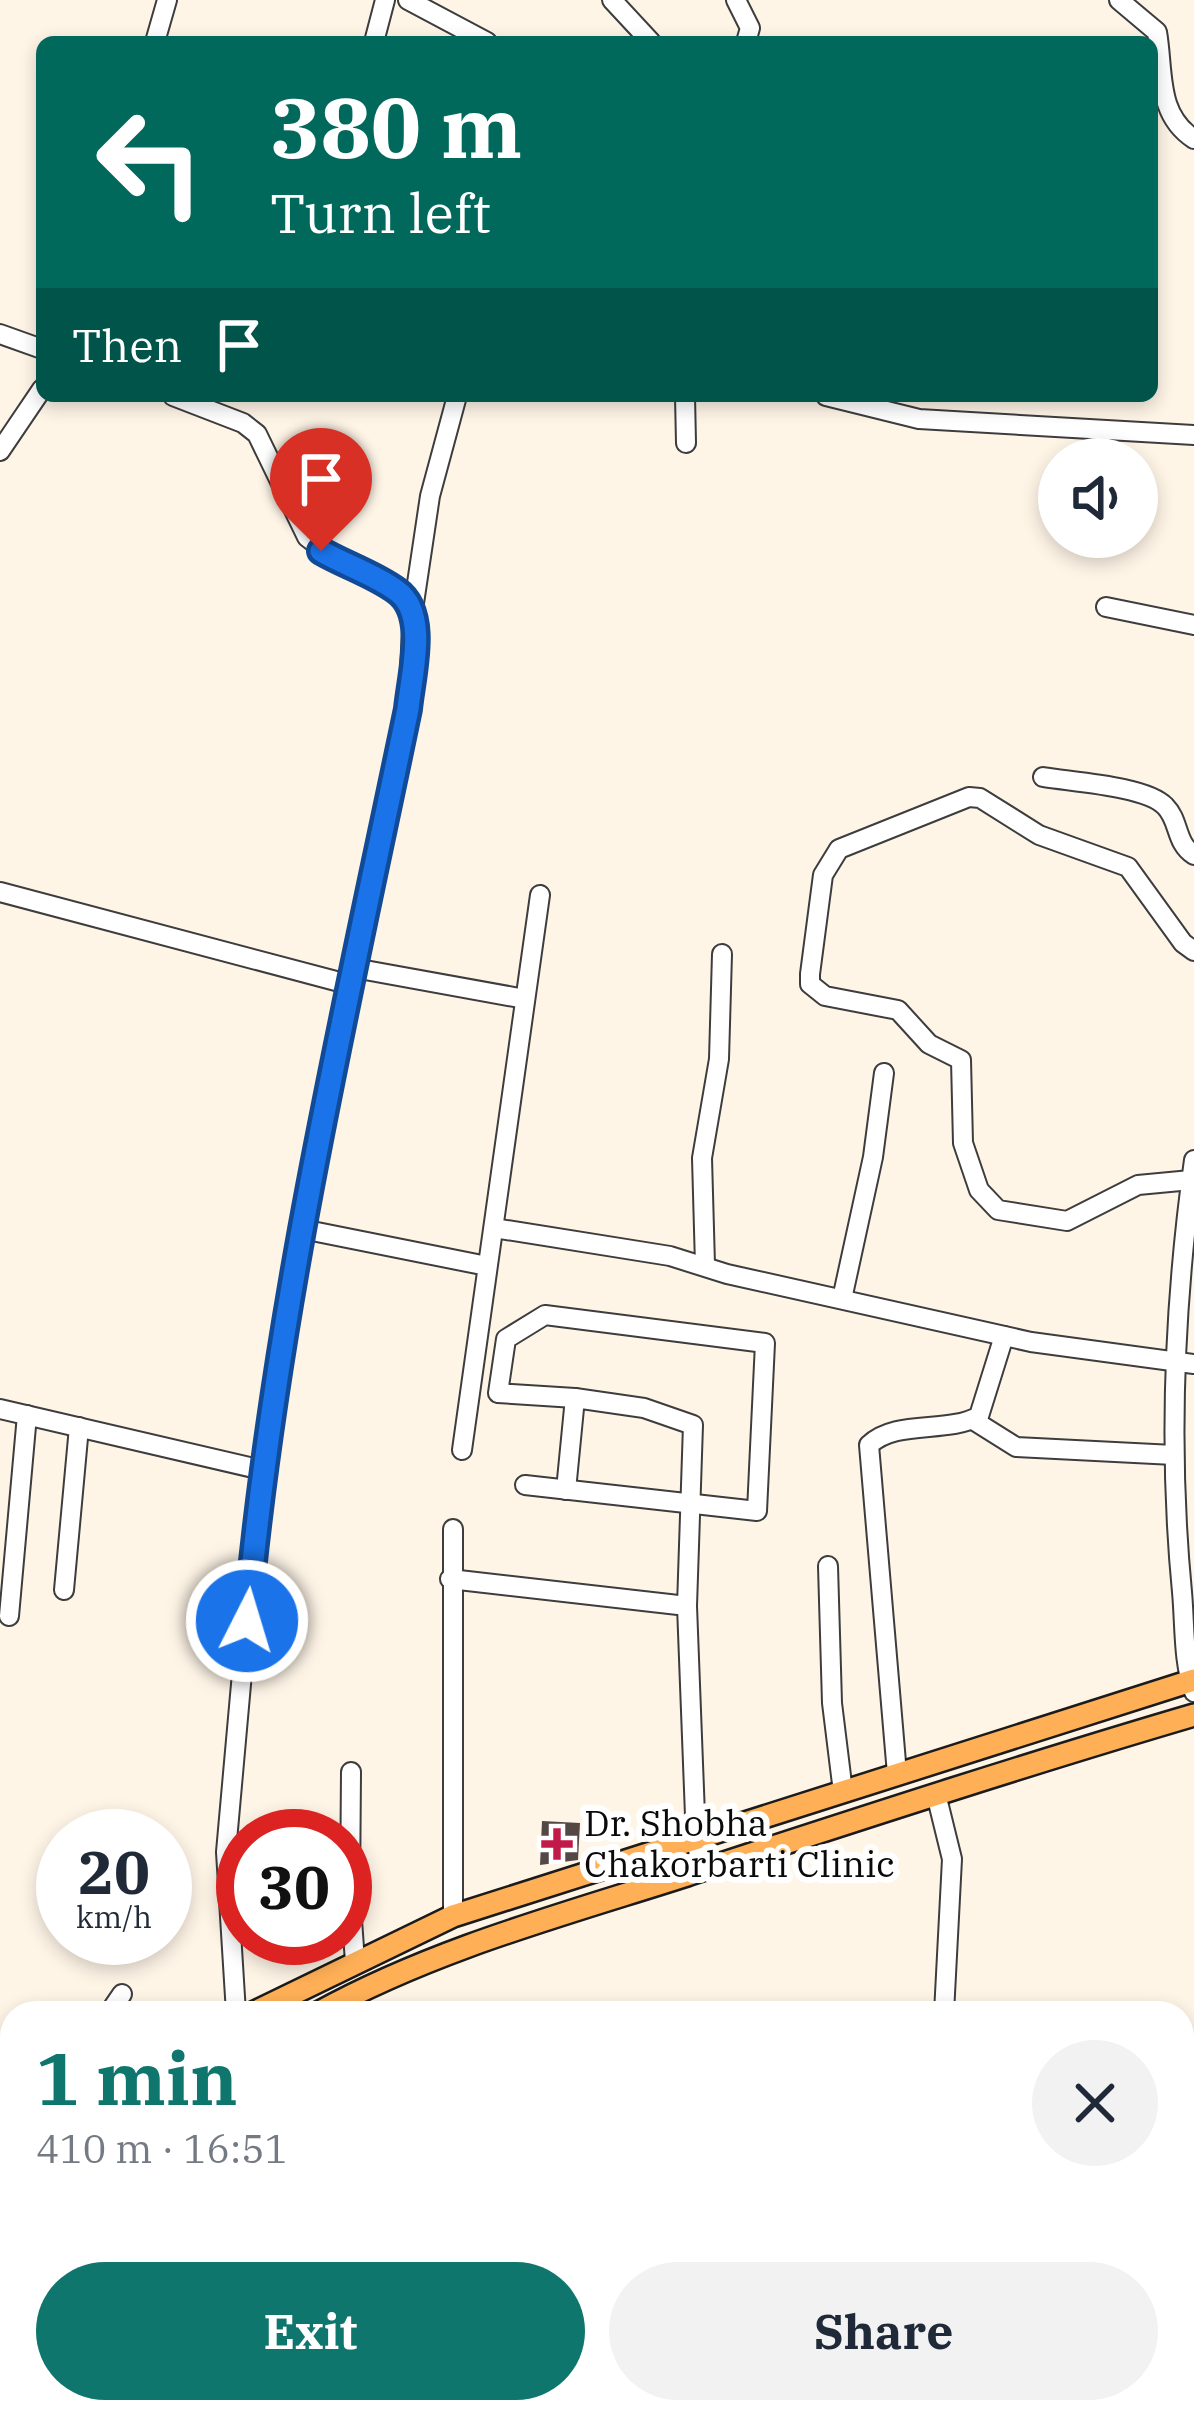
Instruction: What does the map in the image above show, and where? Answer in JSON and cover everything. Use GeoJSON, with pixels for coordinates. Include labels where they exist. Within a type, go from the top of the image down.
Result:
{"type":"FeatureCollection","features":[{"type":"Feature","properties":{"kind":"main road"},"geometry":{"type":"LineString","coordinates":[[372,1954],[453,1916],[1193,1684]]}},
{"type":"Feature","properties":{"kind":"main road"},"geometry":{"type":"LineString","coordinates":[[341,2001],[458,1949],[935,1793],[1194,1715]]}},
{"type":"Feature","properties":{"kind":"main road"},"geometry":{"type":"LineString","coordinates":[[277,2001],[349,1965]]}},
{"type":"Feature","properties":{"kind":"street"},"geometry":{"type":"LineString","coordinates":[[157,36],[167,0]]}},
{"type":"Feature","properties":{"kind":"street"},"geometry":{"type":"LineString","coordinates":[[376,36],[385,0]]}},
{"type":"Feature","properties":{"kind":"street"},"geometry":{"type":"LineString","coordinates":[[408,0],[476,36]]}},
{"type":"Feature","properties":{"kind":"street"},"geometry":{"type":"LineString","coordinates":[[612,0],[645,36]]}},
{"type":"Feature","properties":{"kind":"street"},"geometry":{"type":"LineString","coordinates":[[736,0],[750,28],[748,36]]}},
{"type":"Feature","properties":{"kind":"street"},"geometry":{"type":"LineString","coordinates":[[1119,0],[1156,36]]}},
{"type":"Feature","properties":{"kind":"street"},"geometry":{"type":"LineString","coordinates":[[1158,50],[1163,94],[1174,124],[1194,139]]}},
{"type":"Feature","properties":{"kind":"street"},"geometry":{"type":"LineString","coordinates":[[0,334],[36,347]]}},
{"type":"Feature","properties":{"kind":"street"},"geometry":{"type":"LineString","coordinates":[[0,451],[36,398]]}},
{"type":"Feature","properties":{"kind":"street"},"geometry":{"type":"LineString","coordinates":[[189,402],[243,423],[257,434],[307,537],[342,564],[400,592],[413,610]]}},
{"type":"Feature","properties":{"kind":"street"},"geometry":{"type":"LineString","coordinates":[[235,2001],[226,1852],[262,1469],[302,1228],[408,709],[413,610],[430,496],[455,402]]}},
{"type":"Feature","properties":{"kind":"street"},"geometry":{"type":"LineString","coordinates":[[685,402],[686,443]]}},
{"type":"Feature","properties":{"kind":"street"},"geometry":{"type":"LineString","coordinates":[[850,402],[919,419],[1194,435]]}},
{"type":"Feature","properties":{"kind":"street"},"geometry":{"type":"LineString","coordinates":[[1106,607],[1194,626]]}},
{"type":"Feature","properties":{"kind":"street"},"geometry":{"type":"LineString","coordinates":[[1043,777],[1160,800],[1174,817],[1186,850],[1194,855]]}},
{"type":"Feature","properties":{"kind":"street"},"geometry":{"type":"LineString","coordinates":[[1193,1684],[1174,1454],[1185,1362],[1180,1262],[1193,1170],[1138,1185],[1066,1221],[998,1210],[979,1190],[963,1143],[961,1060],[929,1045],[898,1010],[825,996],[811,984],[810,974],[823,875],[839,849],[969,797],[980,798],[1039,835],[1129,867],[1194,952]]}},
{"type":"Feature","properties":{"kind":"street"},"geometry":{"type":"LineString","coordinates":[[0,892],[353,976],[524,999]]}},
{"type":"Feature","properties":{"kind":"street"},"geometry":{"type":"LineString","coordinates":[[462,1450],[540,895]]}},
{"type":"Feature","properties":{"kind":"street"},"geometry":{"type":"LineString","coordinates":[[705,1265],[702,1158],[719,1060],[722,954]]}},
{"type":"Feature","properties":{"kind":"street"},"geometry":{"type":"LineString","coordinates":[[842,1300],[873,1157],[884,1073]]}},
{"type":"Feature","properties":{"kind":"street"},"geometry":{"type":"LineString","coordinates":[[302,1228],[487,1266]]}},
{"type":"Feature","properties":{"kind":"street"},"geometry":{"type":"LineString","coordinates":[[494,1228],[705,1265],[1004,1336],[1185,1362]]}},
{"type":"Feature","properties":{"kind":"street"},"geometry":{"type":"LineString","coordinates":[[525,1485],[566,1490],[692,1504],[757,1511],[765,1343],[545,1315],[506,1339],[497,1393],[644,1408],[689,1421],[695,1436],[692,1504],[687,1606],[696,1842],[703,1869]]}},
{"type":"Feature","properties":{"kind":"street"},"geometry":{"type":"LineString","coordinates":[[897,1774],[869,1444],[888,1433],[973,1420],[982,1411],[1004,1336]]}},
{"type":"Feature","properties":{"kind":"street"},"geometry":{"type":"LineString","coordinates":[[566,1490],[575,1398]]}},
{"type":"Feature","properties":{"kind":"street"},"geometry":{"type":"LineString","coordinates":[[0,1409],[262,1469]]}},
{"type":"Feature","properties":{"kind":"street"},"geometry":{"type":"LineString","coordinates":[[9,1616],[27,1415]]}},
{"type":"Feature","properties":{"kind":"street"},"geometry":{"type":"LineString","coordinates":[[973,1420],[1016,1447],[1174,1454]]}},
{"type":"Feature","properties":{"kind":"street"},"geometry":{"type":"LineString","coordinates":[[64,1590],[79,1427]]}},
{"type":"Feature","properties":{"kind":"street"},"geometry":{"type":"LineString","coordinates":[[453,1529],[453,1916]]}},
{"type":"Feature","properties":{"kind":"street"},"geometry":{"type":"LineString","coordinates":[[828,1566],[832,1703],[843,1792]]}},
{"type":"Feature","properties":{"kind":"street"},"geometry":{"type":"LineString","coordinates":[[450,1579],[687,1606]]}},
{"type":"Feature","properties":{"kind":"street"},"geometry":{"type":"LineString","coordinates":[[351,1772],[351,1809]]}},
{"type":"Feature","properties":{"kind":"street"},"geometry":{"type":"LineString","coordinates":[[935,1793],[952,1859],[945,2001]]}},
{"type":"Feature","properties":{"kind":"street"},"geometry":{"type":"LineString","coordinates":[[117,2001],[122,1994]]}},
{"type":"Feature","properties":{"kind":"building"},"geometry":{"type":"Polygon","coordinates":[[[542,1821],[580,1823],[578,1860],[540,1865],[542,1821]]]}},
{"type":"Feature","properties":{"kind":"place","name":"Dr. Shobha Chakorbarti Clinic"},"geometry":{"type":"Point","coordinates":[557,1844]}},
{"type":"Feature","properties":{"kind":"route"},"geometry":{"type":"LineString","coordinates":[[247,1621],[260,1483],[284,1320],[408,709],[415,628],[413,610],[400,592],[321,551]]}}]}
